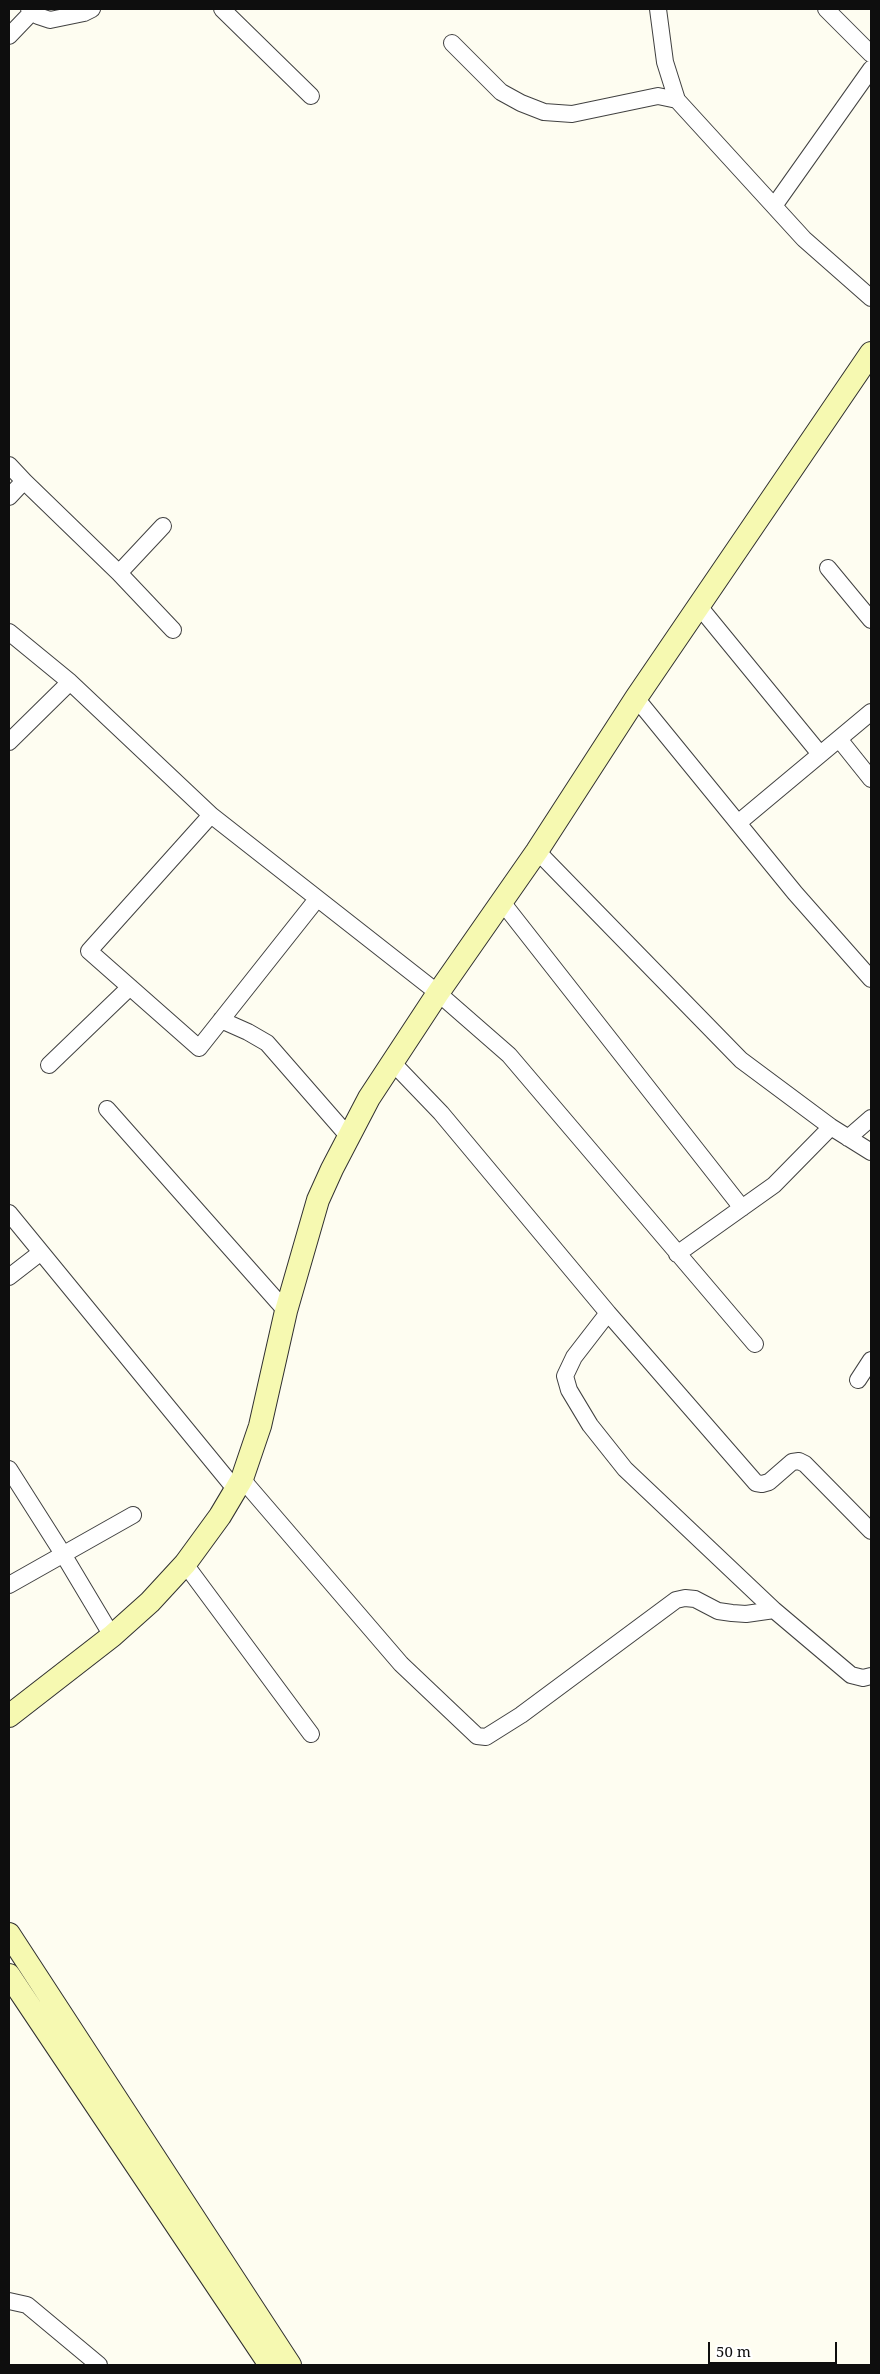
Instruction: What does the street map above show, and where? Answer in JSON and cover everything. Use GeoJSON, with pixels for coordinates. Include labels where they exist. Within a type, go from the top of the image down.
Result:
{"type":"FeatureCollection","features":[{"type":"Feature","properties":{"kind":"street"},"geometry":{"type":"LineString","coordinates":[[9,36],[31,10],[50,20],[84,13],[92,9]]}},
{"type":"Feature","properties":{"kind":"street"},"geometry":{"type":"LineString","coordinates":[[222,9],[311,96]]}},
{"type":"Feature","properties":{"kind":"street"},"geometry":{"type":"LineString","coordinates":[[658,9],[665,62],[677,100],[804,239],[871,298]]}},
{"type":"Feature","properties":{"kind":"street"},"geometry":{"type":"LineString","coordinates":[[826,9],[870,50]]}},
{"type":"Feature","properties":{"kind":"street"},"geometry":{"type":"LineString","coordinates":[[452,44],[502,92],[521,103],[544,112],[572,114],[658,96],[677,100]]}},
{"type":"Feature","properties":{"kind":"street"},"geometry":{"type":"LineString","coordinates":[[774,206],[871,69]]}},
{"type":"Feature","properties":{"kind":"street"},"geometry":{"type":"LineString","coordinates":[[9,1716],[112,1636],[150,1602],[206,1538],[239,1485],[260,1426],[286,1311],[318,1200],[369,1098],[438,993],[537,850],[698,605],[871,353]]}},
{"type":"Feature","properties":{"kind":"street"},"geometry":{"type":"LineString","coordinates":[[9,465],[173,630]]}},
{"type":"Feature","properties":{"kind":"street"},"geometry":{"type":"LineString","coordinates":[[9,497],[24,481]]}},
{"type":"Feature","properties":{"kind":"street"},"geometry":{"type":"LineString","coordinates":[[118,573],[163,526]]}},
{"type":"Feature","properties":{"kind":"street"},"geometry":{"type":"LineString","coordinates":[[828,568],[871,620]]}},
{"type":"Feature","properties":{"kind":"street"},"geometry":{"type":"LineString","coordinates":[[698,605],[820,754]]}},
{"type":"Feature","properties":{"kind":"street"},"geometry":{"type":"LineString","coordinates":[[9,632],[70,682],[211,816],[438,993],[508,1054],[755,1344]]}},
{"type":"Feature","properties":{"kind":"street"},"geometry":{"type":"LineString","coordinates":[[9,742],[70,682]]}},
{"type":"Feature","properties":{"kind":"street"},"geometry":{"type":"LineString","coordinates":[[636,698],[795,893],[871,979]]}},
{"type":"Feature","properties":{"kind":"street"},"geometry":{"type":"LineString","coordinates":[[738,823],[871,712]]}},
{"type":"Feature","properties":{"kind":"street"},"geometry":{"type":"LineString","coordinates":[[839,739],[871,779]]}},
{"type":"Feature","properties":{"kind":"street"},"geometry":{"type":"LineString","coordinates":[[211,816],[89,951],[199,1048],[317,899]]}},
{"type":"Feature","properties":{"kind":"street"},"geometry":{"type":"LineString","coordinates":[[537,850],[741,1060],[831,1127],[871,1152]]}},
{"type":"Feature","properties":{"kind":"street"},"geometry":{"type":"LineString","coordinates":[[502,902],[742,1208]]}},
{"type":"Feature","properties":{"kind":"street"},"geometry":{"type":"LineString","coordinates":[[48,1065],[130,987]]}},
{"type":"Feature","properties":{"kind":"street"},"geometry":{"type":"LineString","coordinates":[[221,1020],[248,1032],[267,1044],[349,1138]]}},
{"type":"Feature","properties":{"kind":"street"},"geometry":{"type":"LineString","coordinates":[[392,1062],[441,1113],[608,1313],[756,1483],[769,1482],[792,1462],[799,1461],[805,1464],[871,1531]]}},
{"type":"Feature","properties":{"kind":"street"},"geometry":{"type":"LineString","coordinates":[[107,1109],[286,1311]]}},
{"type":"Feature","properties":{"kind":"street"},"geometry":{"type":"LineString","coordinates":[[848,1138],[871,1118]]}},
{"type":"Feature","properties":{"kind":"street"},"geometry":{"type":"LineString","coordinates":[[677,1254],[774,1185],[831,1127]]}},
{"type":"Feature","properties":{"kind":"street"},"geometry":{"type":"LineString","coordinates":[[9,1213],[40,1253],[239,1485],[401,1664],[477,1736],[486,1738],[521,1716],[676,1600],[685,1598],[695,1599],[718,1611],[732,1613],[746,1614],[774,1610]]}},
{"type":"Feature","properties":{"kind":"street"},"geometry":{"type":"LineString","coordinates":[[9,1277],[40,1253]]}},
{"type":"Feature","properties":{"kind":"street"},"geometry":{"type":"LineString","coordinates":[[608,1313],[574,1357],[566,1376],[569,1390],[590,1424],[624,1469],[774,1610],[851,1675],[868,1680]]}},
{"type":"Feature","properties":{"kind":"street"},"geometry":{"type":"LineString","coordinates":[[858,1380],[871,1360]]}},
{"type":"Feature","properties":{"kind":"street"},"geometry":{"type":"LineString","coordinates":[[9,1469],[112,1636]]}},
{"type":"Feature","properties":{"kind":"street"},"geometry":{"type":"LineString","coordinates":[[9,1585],[133,1515]]}},
{"type":"Feature","properties":{"kind":"street"},"geometry":{"type":"LineString","coordinates":[[185,1564],[310,1734]]}},
{"type":"Feature","properties":{"kind":"street"},"geometry":{"type":"LineString","coordinates":[[9,1934],[280,2361]]}},
{"type":"Feature","properties":{"kind":"street"},"geometry":{"type":"LineString","coordinates":[[9,1975],[280,2361]]}},
{"type":"Feature","properties":{"kind":"street"},"geometry":{"type":"LineString","coordinates":[[9,2301],[27,2305],[99,2365]]}}]}
